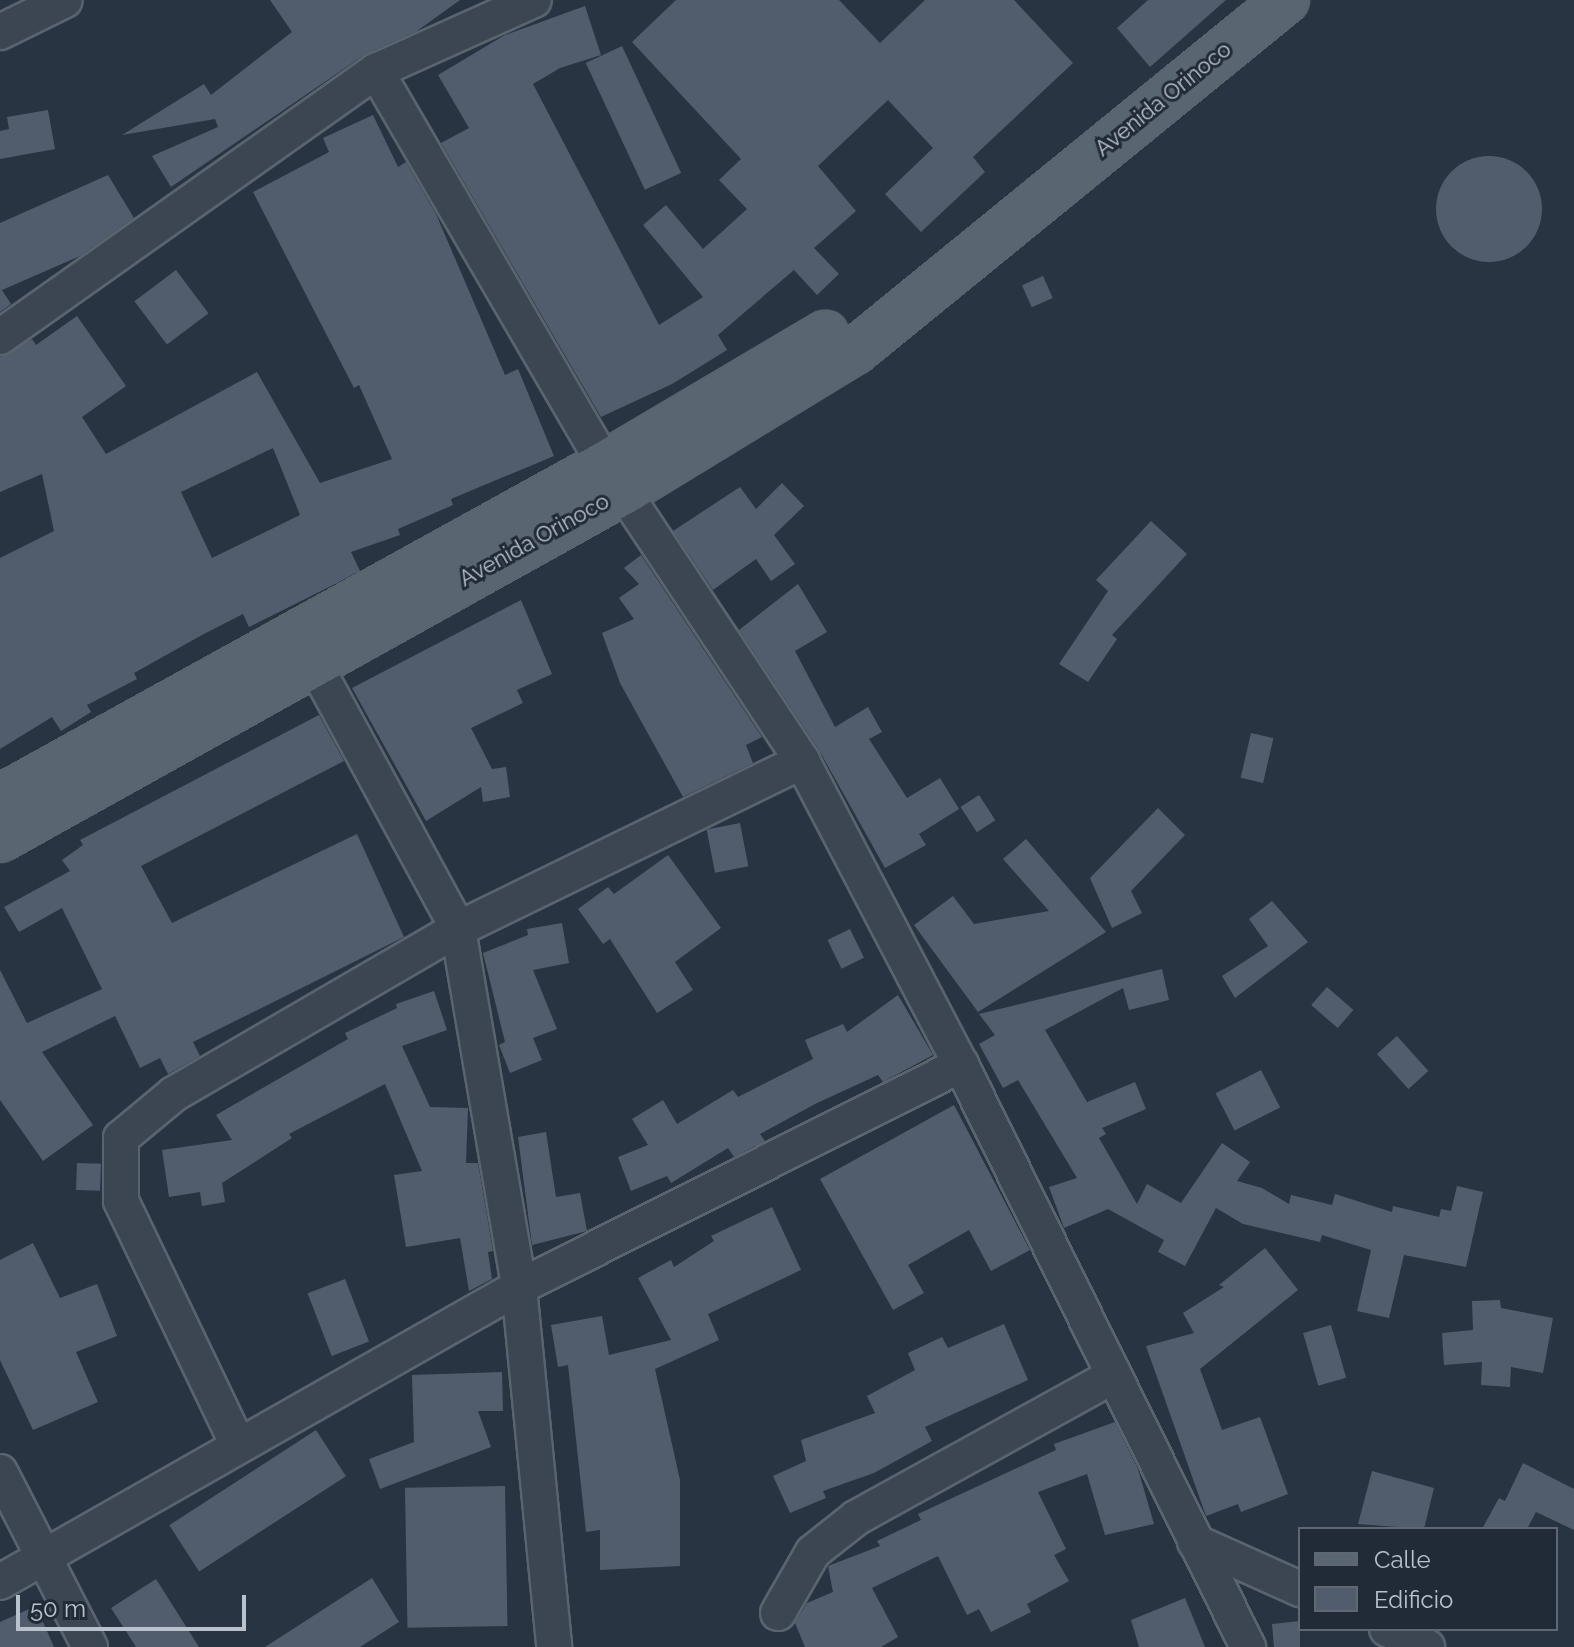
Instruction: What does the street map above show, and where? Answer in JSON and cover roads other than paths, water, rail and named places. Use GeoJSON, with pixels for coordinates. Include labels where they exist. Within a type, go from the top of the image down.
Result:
{"type":"FeatureCollection","features":[{"type":"Feature","properties":{"kind":"main road","name":"Avenida Orinoco"},"geometry":{"type":"LineString","coordinates":[[0,798],[305,646],[855,351],[1286,0]]}},
{"type":"Feature","properties":{"kind":"main road","name":"Avenida Orinoco"},"geometry":{"type":"LineString","coordinates":[[0,839],[305,646]]}},
{"type":"Feature","properties":{"kind":"street"},"geometry":{"type":"LineString","coordinates":[[0,32],[65,0]]}},
{"type":"Feature","properties":{"kind":"street"},"geometry":{"type":"LineString","coordinates":[[0,337],[376,71],[534,0]]}},
{"type":"Feature","properties":{"kind":"street"},"geometry":{"type":"LineString","coordinates":[[376,71],[616,477],[802,761],[961,1065],[1248,1647]]}},
{"type":"Feature","properties":{"kind":"street"},"geometry":{"type":"LineString","coordinates":[[305,646],[458,929],[519,1287],[554,1647]]}},
{"type":"Feature","properties":{"kind":"street"},"geometry":{"type":"LineString","coordinates":[[238,1445],[121,1201],[121,1138],[174,1094],[458,929],[802,761]]}},
{"type":"Feature","properties":{"kind":"street"},"geometry":{"type":"LineString","coordinates":[[0,1582],[519,1287],[961,1065]]}},
{"type":"Feature","properties":{"kind":"street"},"geometry":{"type":"LineString","coordinates":[[778,1613],[813,1552],[856,1518],[1113,1376]]}},
{"type":"Feature","properties":{"kind":"street"},"geometry":{"type":"LineString","coordinates":[[0,1472],[90,1647]]}},
{"type":"Feature","properties":{"kind":"street"},"geometry":{"type":"LineString","coordinates":[[1195,1542],[1298,1588]]}},
{"type":"Feature","properties":{"kind":"street"},"geometry":{"type":"LineString","coordinates":[[1391,1631],[1427,1647]]}}]}
